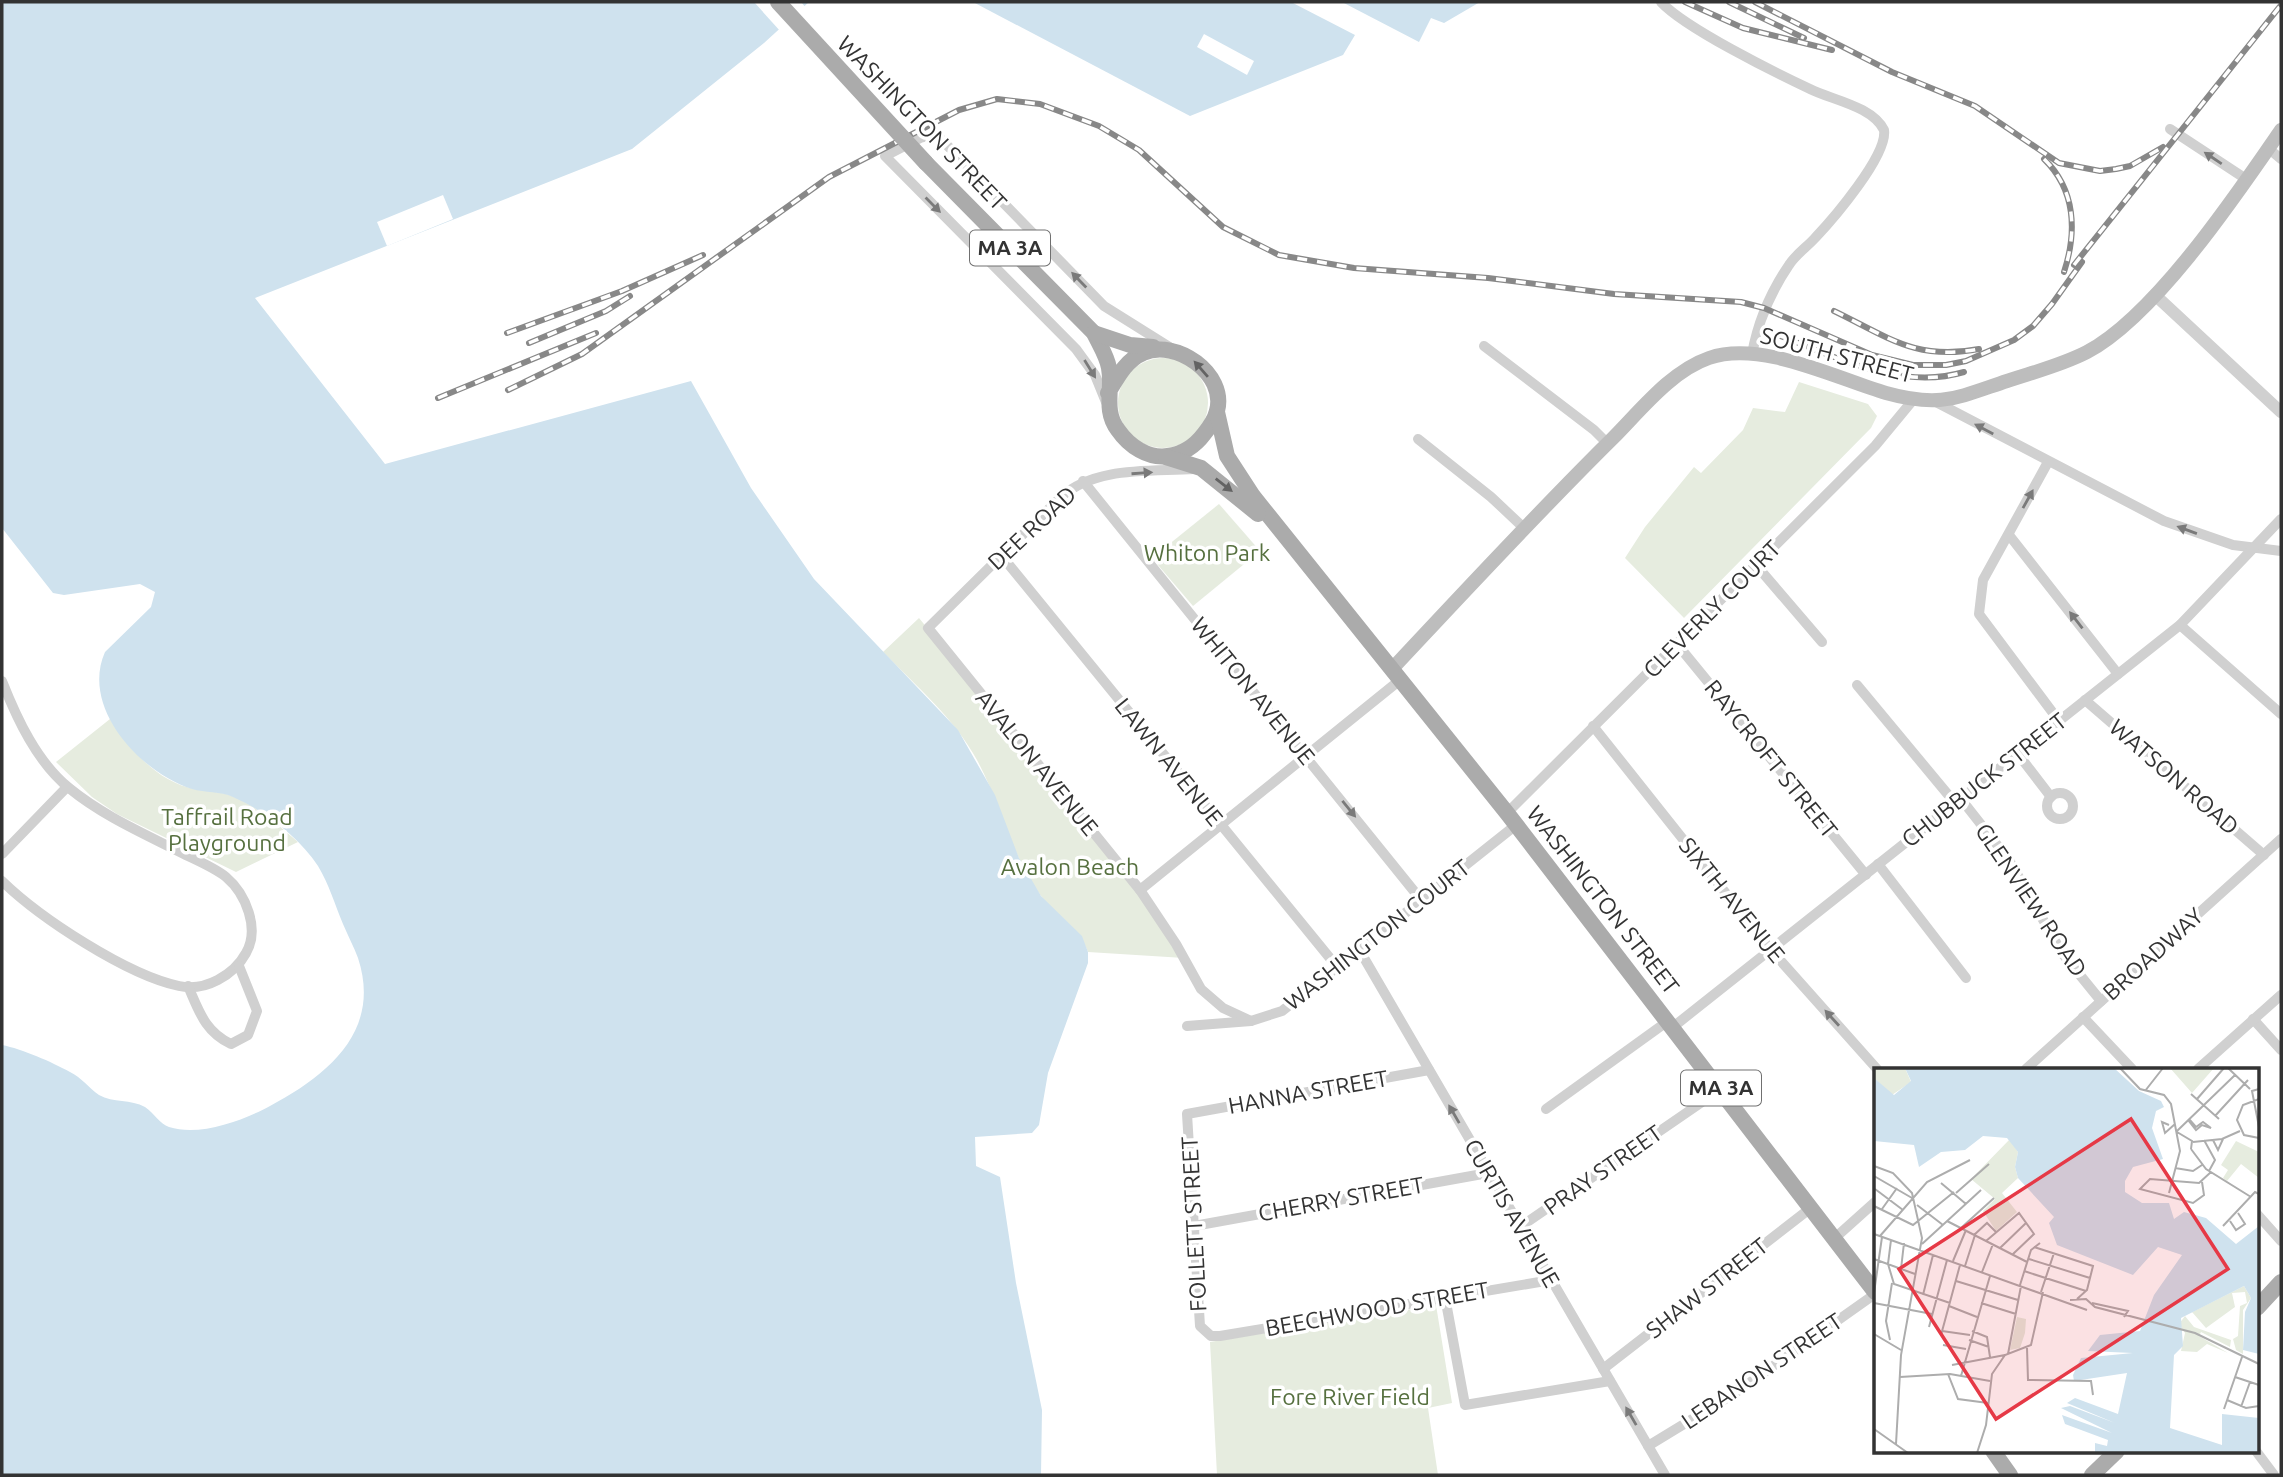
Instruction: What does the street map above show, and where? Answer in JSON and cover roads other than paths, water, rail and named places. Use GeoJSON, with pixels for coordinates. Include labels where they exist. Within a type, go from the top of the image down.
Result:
{"type":"FeatureCollection","features":[{"type":"Feature","properties":{"kind":"main road","name":"WASHINGTON STREET"},"geometry":{"type":"LineString","coordinates":[[778,2],[926,163],[1094,333],[1109,366],[1109,400]]}},
{"type":"Feature","properties":{"kind":"main road"},"geometry":{"type":"LineString","coordinates":[[1936,402],[2062,363],[2088,352],[2136,316],[2246,179],[2281,130]]}},
{"type":"Feature","properties":{"kind":"main road","name":"WASHINGTON STREET"},"geometry":{"type":"LineString","coordinates":[[1094,333],[1130,345],[1166,349]]}},
{"type":"Feature","properties":{"kind":"main road"},"geometry":{"type":"LineString","coordinates":[[1109,400],[1134,359],[1166,349]]}},
{"type":"Feature","properties":{"kind":"main road","name":"MA 3A"},"geometry":{"type":"LineString","coordinates":[[1166,349],[1185,354],[1201,366],[1216,395],[1217,412]]}},
{"type":"Feature","properties":{"kind":"main road","name":"SOUTH STREET"},"geometry":{"type":"LineString","coordinates":[[1396,674],[1524,528],[1607,443],[1689,369],[1709,358],[1752,354],[1789,362],[1913,400],[1936,402]]}},
{"type":"Feature","properties":{"kind":"main road","name":"MA 3A"},"geometry":{"type":"LineString","coordinates":[[1109,400],[1113,423],[1128,442],[1141,451],[1163,456]]}},
{"type":"Feature","properties":{"kind":"main road","name":"WASHINGTON STREET"},"geometry":{"type":"LineString","coordinates":[[1217,412],[1219,431],[1227,456],[1288,542],[1512,819],[1836,1237],[1874,1292]]}},
{"type":"Feature","properties":{"kind":"main road"},"geometry":{"type":"LineString","coordinates":[[1163,456],[1194,445],[1217,412]]}},
{"type":"Feature","properties":{"kind":"main road","name":"WASHINGTON STREET"},"geometry":{"type":"LineString","coordinates":[[1163,456],[1201,468],[1230,489],[1288,542]]}},
{"type":"Feature","properties":{"kind":"main road"},"geometry":{"type":"LineString","coordinates":[[2258,1307],[2281,1282]]}},
{"type":"Feature","properties":{"kind":"main road"},"geometry":{"type":"LineString","coordinates":[[1994,1452],[2010,1475]]}},
{"type":"Feature","properties":{"kind":"main road"},"geometry":{"type":"LineString","coordinates":[[2092,1475],[2115,1452]]}},
{"type":"Feature","properties":{"kind":"street"},"geometry":{"type":"LineString","coordinates":[[1661,2],[1685,21],[1808,88],[1868,114],[1884,130],[1883,142],[1851,195],[1795,257],[1778,282],[1764,307],[1752,354]]}},
{"type":"Feature","properties":{"kind":"street"},"geometry":{"type":"LineString","coordinates":[[2170,129],[2246,179]]}},
{"type":"Feature","properties":{"kind":"street"},"geometry":{"type":"LineString","coordinates":[[1109,400],[1076,349],[885,156],[920,138],[936,134],[1104,306],[1166,349]]}},
{"type":"Feature","properties":{"kind":"street"},"geometry":{"type":"LineString","coordinates":[[2269,148],[2281,159]]}},
{"type":"Feature","properties":{"kind":"street"},"geometry":{"type":"LineString","coordinates":[[2155,295],[2281,412]]}},
{"type":"Feature","properties":{"kind":"street"},"geometry":{"type":"LineString","coordinates":[[1484,346],[1594,430],[1607,443]]}},
{"type":"Feature","properties":{"kind":"street","name":"CLEVERLY COURT"},"geometry":{"type":"LineString","coordinates":[[1512,819],[1593,726],[1875,446],[1913,400]]}},
{"type":"Feature","properties":{"kind":"street","name":"SOUTH STREET"},"geometry":{"type":"LineString","coordinates":[[1936,402],[2048,463],[2164,521],[2208,538],[2281,551]]}},
{"type":"Feature","properties":{"kind":"street"},"geometry":{"type":"LineString","coordinates":[[1418,439],[1491,497],[1524,528]]}},
{"type":"Feature","properties":{"kind":"street"},"geometry":{"type":"LineString","coordinates":[[2048,463],[1983,580],[1979,614],[2059,721]]}},
{"type":"Feature","properties":{"kind":"street","name":"DEE ROAD"},"geometry":{"type":"LineString","coordinates":[[928,628],[1061,497],[1083,481],[1110,475],[1201,468]]}},
{"type":"Feature","properties":{"kind":"street","name":"WHITON AVENUE"},"geometry":{"type":"LineString","coordinates":[[1083,481],[1422,901]]}},
{"type":"Feature","properties":{"kind":"street","name":"CHUBBUCK STREET"},"geometry":{"type":"LineString","coordinates":[[1546,1109],[1671,1024],[1770,950],[2180,625],[2281,519]]}},
{"type":"Feature","properties":{"kind":"street"},"geometry":{"type":"LineString","coordinates":[[2009,535],[2118,674]]}},
{"type":"Feature","properties":{"kind":"street","name":"LAWN AVENUE"},"geometry":{"type":"LineString","coordinates":[[1001,555],[1338,968]]}},
{"type":"Feature","properties":{"kind":"street"},"geometry":{"type":"LineString","coordinates":[[1756,565],[1822,642]]}},
{"type":"Feature","properties":{"kind":"street"},"geometry":{"type":"LineString","coordinates":[[2180,625],[2281,715]]}},
{"type":"Feature","properties":{"kind":"street","name":"AVALON AVENUE"},"geometry":{"type":"LineString","coordinates":[[928,628],[1140,890],[1176,943],[1201,989],[1223,1008],[1251,1021]]}},
{"type":"Feature","properties":{"kind":"street","name":"RAYCROFT STREET"},"geometry":{"type":"LineString","coordinates":[[1677,643],[1866,874]]}},
{"type":"Feature","properties":{"kind":"street"},"geometry":{"type":"LineString","coordinates":[[1140,890],[1306,756],[1396,674]]}},
{"type":"Feature","properties":{"kind":"street"},"geometry":{"type":"LineString","coordinates":[[2,681],[29,741],[67,787],[105,813],[226,877],[246,900],[251,944],[239,966],[227,977],[181,987],[108,955],[51,920],[2,881]]}},
{"type":"Feature","properties":{"kind":"street","name":"GLENVIEW ROAD"},"geometry":{"type":"LineString","coordinates":[[1857,685],[2009,860],[2062,953],[2101,1000]]}},
{"type":"Feature","properties":{"kind":"street","name":"WATSON ROAD"},"geometry":{"type":"LineString","coordinates":[[2085,700],[2264,855]]}},
{"type":"Feature","properties":{"kind":"street","name":"SIXTH AVENUE"},"geometry":{"type":"LineString","coordinates":[[1593,726],[1770,950],[1876,1068]]}},
{"type":"Feature","properties":{"kind":"street"},"geometry":{"type":"LineString","coordinates":[[2018,754],[2051,797]]}},
{"type":"Feature","properties":{"kind":"street"},"geometry":{"type":"LineString","coordinates":[[2,854],[67,787]]}},
{"type":"Feature","properties":{"kind":"street","name":"WASHINGTON COURT"},"geometry":{"type":"LineString","coordinates":[[1187,1026],[1251,1021],[1282,1011],[1422,901],[1512,819]]}},
{"type":"Feature","properties":{"kind":"street","name":"BROADWAY"},"geometry":{"type":"LineString","coordinates":[[2026,1068],[2281,839]]}},
{"type":"Feature","properties":{"kind":"street"},"geometry":{"type":"LineString","coordinates":[[1878,864],[1966,978]]}},
{"type":"Feature","properties":{"kind":"street","name":"CURTIS AVENUE"},"geometry":{"type":"LineString","coordinates":[[1360,951],[1665,1475]]}},
{"type":"Feature","properties":{"kind":"street"},"geometry":{"type":"LineString","coordinates":[[188,986],[205,1026],[231,1044],[248,1035],[257,1011],[239,966]]}},
{"type":"Feature","properties":{"kind":"street"},"geometry":{"type":"LineString","coordinates":[[2199,1068],[2281,995]]}},
{"type":"Feature","properties":{"kind":"street"},"geometry":{"type":"LineString","coordinates":[[2083,1017],[2131,1068]]}},
{"type":"Feature","properties":{"kind":"street"},"geometry":{"type":"LineString","coordinates":[[2253,1019],[2281,1050]]}},
{"type":"Feature","properties":{"kind":"street","name":"HANNA STREET"},"geometry":{"type":"LineString","coordinates":[[1188,1114],[1429,1070]]}},
{"type":"Feature","properties":{"kind":"street","name":"PRAY STREET"},"geometry":{"type":"LineString","coordinates":[[1520,1227],[1721,1089]]}},
{"type":"Feature","properties":{"kind":"street","name":"FOLLETT STREET"},"geometry":{"type":"LineString","coordinates":[[1188,1114],[1198,1318],[1204,1333]]}},
{"type":"Feature","properties":{"kind":"street","name":"CHERRY STREET"},"geometry":{"type":"LineString","coordinates":[[1194,1226],[1488,1173]]}},
{"type":"Feature","properties":{"kind":"street"},"geometry":{"type":"LineString","coordinates":[[1836,1237],[1874,1203]]}},
{"type":"Feature","properties":{"kind":"street","name":"SHAW STREET"},"geometry":{"type":"LineString","coordinates":[[1603,1369],[1812,1207]]}},
{"type":"Feature","properties":{"kind":"street"},"geometry":{"type":"LineString","coordinates":[[2258,1215],[2281,1241]]}},
{"type":"Feature","properties":{"kind":"street","name":"BEECHWOOD STREET"},"geometry":{"type":"LineString","coordinates":[[1204,1333],[1220,1336],[1551,1280]]}},
{"type":"Feature","properties":{"kind":"street","name":"LEBANON STREET"},"geometry":{"type":"LineString","coordinates":[[1648,1446],[1735,1393],[1874,1294]]}},
{"type":"Feature","properties":{"kind":"street"},"geometry":{"type":"LineString","coordinates":[[1445,1297],[1465,1405],[1610,1381]]}},
{"type":"Feature","properties":{"kind":"street"},"geometry":{"type":"LineString","coordinates":[[2257,1452],[2271,1474]]}},
{"type":"Feature","properties":{"kind":"water"},"geometry":{"type":"Polygon","coordinates":[[[2,2],[809,2],[764,43],[632,149],[255,298],[385,464],[691,381],[751,488],[814,579],[958,730],[995,795],[1019,858],[1041,896],[1082,936],[1088,952],[1088,963],[1048,1073],[1039,1125],[1032,1133],[975,1137],[976,1166],[1000,1177],[1016,1283],[1042,1410],[1041,1475],[2,1475],[2,1045],[63,1068],[99,1095],[145,1107],[169,1127],[194,1130],[221,1126],[270,1106],[312,1080],[330,1065],[345,1048],[356,1029],[363,1008],[363,984],[358,958],[325,880],[318,866],[301,845],[269,817],[245,803],[228,795],[192,789],[153,769],[120,736],[108,716],[101,695],[99,673],[105,652],[151,607],[155,592],[140,584],[64,595],[53,593],[2,528],[2,2]]]}},
{"type":"Feature","properties":{"kind":"water"},"geometry":{"type":"Polygon","coordinates":[[[973,2],[1291,2],[1355,35],[1343,55],[1190,116],[973,2]]]}},
{"type":"Feature","properties":{"kind":"water"},"geometry":{"type":"Polygon","coordinates":[[[1342,2],[1480,2],[1444,23],[1431,18],[1419,42],[1342,2]]]}},
{"type":"Feature","properties":{"kind":"railway"},"geometry":{"type":"LineString","coordinates":[[1685,2],[1743,28],[1832,50]]}},
{"type":"Feature","properties":{"kind":"railway"},"geometry":{"type":"LineString","coordinates":[[1729,2],[1804,38]]}},
{"type":"Feature","properties":{"kind":"railway"},"geometry":{"type":"LineString","coordinates":[[1755,2],[1892,72],[1975,106],[2059,163],[2100,171],[2116,169],[2130,166],[2163,147]]}},
{"type":"Feature","properties":{"kind":"railway"},"geometry":{"type":"LineString","coordinates":[[2074,265],[2281,5]]}},
{"type":"Feature","properties":{"kind":"railway"},"geometry":{"type":"LineString","coordinates":[[508,390],[582,354],[829,177],[959,110],[997,99],[1040,104],[1099,126],[1139,150],[1223,227],[1279,255],[1354,268],[1488,278],[1614,294],[1741,302],[1764,308],[1872,355],[1913,365],[1946,365],[1966,361],[2014,340],[2033,326],[2082,262]]}},
{"type":"Feature","properties":{"kind":"railway"},"geometry":{"type":"LineString","coordinates":[[2044,159],[2062,184],[2071,212],[2071,242],[2064,272]]}},
{"type":"Feature","properties":{"kind":"railway"},"geometry":{"type":"LineString","coordinates":[[507,333],[622,291],[703,255]]}},
{"type":"Feature","properties":{"kind":"railway"},"geometry":{"type":"LineString","coordinates":[[529,343],[606,311],[630,296]]}},
{"type":"Feature","properties":{"kind":"railway"},"geometry":{"type":"LineString","coordinates":[[1834,311],[1887,338],[1920,349],[1937,352],[1979,349]]}},
{"type":"Feature","properties":{"kind":"railway"},"geometry":{"type":"LineString","coordinates":[[438,398],[596,333]]}},
{"type":"Feature","properties":{"kind":"railway"},"geometry":{"type":"LineString","coordinates":[[1775,334],[1844,361],[1891,374],[1940,377],[1964,372]]}},
{"type":"Feature","properties":{"kind":"park label","name":"Whiton Park"},"geometry":{"type":"Point","coordinates":[1207,553]}},
{"type":"Feature","properties":{"kind":"park label","name":"Taffrail Road Playground"},"geometry":{"type":"Point","coordinates":[227,830]}},
{"type":"Feature","properties":{"kind":"park label","name":"Avalon Beach"},"geometry":{"type":"Point","coordinates":[1070,867]}},
{"type":"Feature","properties":{"kind":"park label","name":"Fore River Field"},"geometry":{"type":"Point","coordinates":[1350,1397]}}]}
